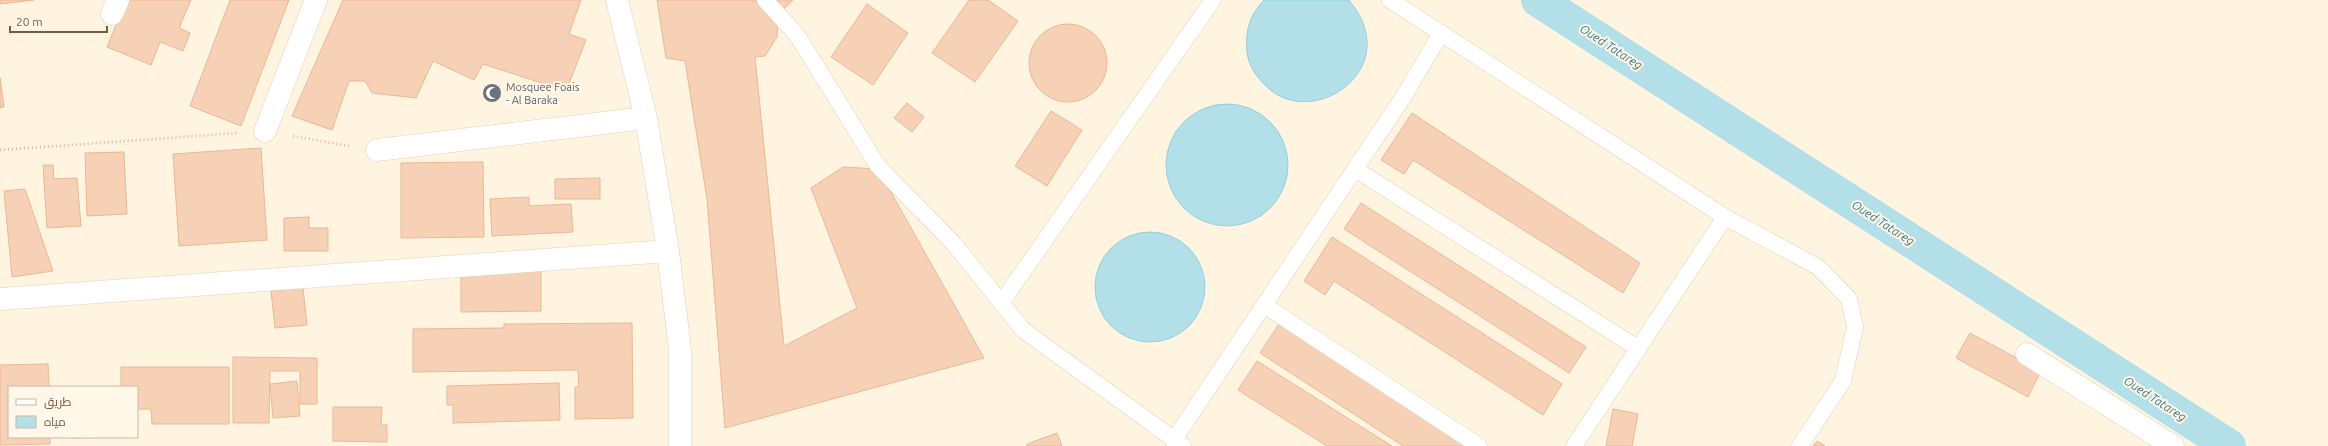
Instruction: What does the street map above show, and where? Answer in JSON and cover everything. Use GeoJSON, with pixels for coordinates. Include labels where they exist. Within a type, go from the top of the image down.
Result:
{"type":"FeatureCollection","features":[{"type":"Feature","properties":{"kind":"street"},"geometry":{"type":"LineString","coordinates":[[265,131],[316,0]]}},
{"type":"Feature","properties":{"kind":"street"},"geometry":{"type":"LineString","coordinates":[[617,0],[646,118],[668,251],[680,350],[680,446]]}},
{"type":"Feature","properties":{"kind":"street"},"geometry":{"type":"LineString","coordinates":[[377,150],[646,118]]}},
{"type":"Feature","properties":{"kind":"street"},"geometry":{"type":"LineString","coordinates":[[0,299],[668,251]]}},
{"type":"Feature","properties":{"kind":"street"},"geometry":{"type":"LineString","coordinates":[[2027,354],[2173,446]]}},
{"type":"Feature","properties":{"kind":"lane"},"geometry":{"type":"LineString","coordinates":[[765,0],[797,35],[878,166],[954,244],[1023,330],[1178,443],[1264,305],[1404,96],[1441,33]]}},
{"type":"Feature","properties":{"kind":"lane"},"geometry":{"type":"LineString","coordinates":[[1001,302],[1213,0]]}},
{"type":"Feature","properties":{"kind":"lane"},"geometry":{"type":"LineString","coordinates":[[1390,0],[1725,217],[1818,267],[1849,299],[1855,327],[1843,381],[1800,446]]}},
{"type":"Feature","properties":{"kind":"lane"},"geometry":{"type":"LineString","coordinates":[[1355,169],[1639,348]]}},
{"type":"Feature","properties":{"kind":"lane"},"geometry":{"type":"LineString","coordinates":[[1574,446],[1725,217]]}},
{"type":"Feature","properties":{"kind":"lane"},"geometry":{"type":"LineString","coordinates":[[1264,305],[1479,446]]}},
{"type":"Feature","properties":{"kind":"path"},"geometry":{"type":"LineString","coordinates":[[0,150],[265,131],[377,150]]}},
{"type":"Feature","properties":{"kind":"water"},"geometry":{"type":"Polygon","coordinates":[[[1264,0],[1349,0],[1363,22],[1367,47],[1362,65],[1352,81],[1336,93],[1318,100],[1299,102],[1281,96],[1264,84],[1251,66],[1247,53],[1247,38],[1249,24],[1255,12],[1264,0]]]}},
{"type":"Feature","properties":{"kind":"water"},"geometry":{"type":"Polygon","coordinates":[[[1227,104],[1239,105],[1250,109],[1270,122],[1283,142],[1287,153],[1287,177],[1283,188],[1270,208],[1250,221],[1239,225],[1227,226],[1215,225],[1204,221],[1184,208],[1171,188],[1167,177],[1166,165],[1167,153],[1171,142],[1184,122],[1204,109],[1215,105],[1227,104]]]}},
{"type":"Feature","properties":{"kind":"water"},"geometry":{"type":"Polygon","coordinates":[[[1150,232],[1171,236],[1189,248],[1201,266],[1205,287],[1201,308],[1189,326],[1171,338],[1150,342],[1129,338],[1111,326],[1099,308],[1095,287],[1099,266],[1111,248],[1129,236],[1150,232]]]}},
{"type":"Feature","properties":{"kind":"building"},"geometry":{"type":"Polygon","coordinates":[[[0,0],[34,0],[0,4],[0,0]]]}},
{"type":"Feature","properties":{"kind":"building"},"geometry":{"type":"Polygon","coordinates":[[[126,0],[191,0],[179,28],[190,33],[183,51],[160,42],[151,65],[107,47],[126,0]]]}},
{"type":"Feature","properties":{"kind":"building"},"geometry":{"type":"Polygon","coordinates":[[[230,0],[289,0],[241,126],[190,106],[230,0]]]}},
{"type":"Feature","properties":{"kind":"building"},"geometry":{"type":"Polygon","coordinates":[[[343,0],[581,0],[569,34],[586,40],[566,91],[483,64],[474,80],[433,61],[416,98],[372,93],[365,81],[349,81],[332,130],[292,116],[343,0]]]}},
{"type":"Feature","properties":{"kind":"building"},"geometry":{"type":"Polygon","coordinates":[[[657,0],[758,0],[778,23],[777,37],[765,56],[755,57],[784,346],[857,308],[811,188],[843,167],[878,169],[984,358],[725,428],[707,199],[685,61],[666,58],[657,0]]]}},
{"type":"Feature","properties":{"kind":"building"},"geometry":{"type":"Polygon","coordinates":[[[773,0],[793,0],[783,10],[773,0]]]}},
{"type":"Feature","properties":{"kind":"building"},"geometry":{"type":"Polygon","coordinates":[[[969,0],[988,0],[1018,21],[975,82],[932,53],[969,0]]]}},
{"type":"Feature","properties":{"kind":"building"},"geometry":{"type":"Polygon","coordinates":[[[867,4],[908,33],[873,85],[831,57],[867,4]]]}},
{"type":"Feature","properties":{"kind":"building"},"geometry":{"type":"Polygon","coordinates":[[[1068,24],[1083,27],[1090,31],[1100,41],[1104,48],[1107,63],[1104,78],[1100,85],[1090,95],[1083,99],[1068,102],[1053,99],[1046,95],[1036,85],[1032,78],[1029,63],[1032,48],[1036,41],[1046,31],[1053,27],[1068,24]]]}},
{"type":"Feature","properties":{"kind":"building"},"geometry":{"type":"Polygon","coordinates":[[[0,78],[4,107],[0,108],[0,78]]]}},
{"type":"Feature","properties":{"kind":"building"},"geometry":{"type":"Polygon","coordinates":[[[907,103],[924,117],[912,132],[894,118],[907,103]]]}},
{"type":"Feature","properties":{"kind":"building"},"geometry":{"type":"Polygon","coordinates":[[[1051,111],[1082,130],[1047,186],[1015,166],[1051,111]]]}},
{"type":"Feature","properties":{"kind":"building"},"geometry":{"type":"Polygon","coordinates":[[[1412,113],[1640,263],[1623,293],[1413,160],[1404,174],[1381,160],[1412,113]]]}},
{"type":"Feature","properties":{"kind":"building"},"geometry":{"type":"Polygon","coordinates":[[[261,148],[267,240],[179,246],[173,154],[261,148]]]}},
{"type":"Feature","properties":{"kind":"building"},"geometry":{"type":"Polygon","coordinates":[[[124,152],[127,214],[87,216],[85,153],[124,152]]]}},
{"type":"Feature","properties":{"kind":"building"},"geometry":{"type":"Polygon","coordinates":[[[483,162],[484,237],[401,238],[401,163],[483,162]]]}},
{"type":"Feature","properties":{"kind":"building"},"geometry":{"type":"Polygon","coordinates":[[[43,165],[53,165],[54,179],[77,178],[81,226],[47,228],[43,165]]]}},
{"type":"Feature","properties":{"kind":"building"},"geometry":{"type":"Polygon","coordinates":[[[600,178],[600,199],[555,199],[555,179],[600,178]]]}},
{"type":"Feature","properties":{"kind":"building"},"geometry":{"type":"Polygon","coordinates":[[[25,189],[53,271],[12,277],[4,191],[25,189]]]}},
{"type":"Feature","properties":{"kind":"building"},"geometry":{"type":"Polygon","coordinates":[[[529,197],[529,206],[571,204],[573,232],[492,236],[490,199],[529,197]]]}},
{"type":"Feature","properties":{"kind":"building"},"geometry":{"type":"Polygon","coordinates":[[[1361,203],[1586,347],[1569,373],[1344,229],[1361,203]]]}},
{"type":"Feature","properties":{"kind":"building"},"geometry":{"type":"Polygon","coordinates":[[[309,217],[309,228],[328,228],[328,251],[284,251],[284,218],[309,217]]]}},
{"type":"Feature","properties":{"kind":"building"},"geometry":{"type":"Polygon","coordinates":[[[1332,237],[1562,384],[1543,415],[1334,281],[1325,295],[1304,281],[1332,237]]]}},
{"type":"Feature","properties":{"kind":"building"},"geometry":{"type":"Polygon","coordinates":[[[541,266],[541,311],[461,312],[461,274],[541,266]]]}},
{"type":"Feature","properties":{"kind":"building"},"geometry":{"type":"Polygon","coordinates":[[[303,288],[307,325],[275,328],[271,291],[303,288]]]}},
{"type":"Feature","properties":{"kind":"building"},"geometry":{"type":"Polygon","coordinates":[[[1281,321],[1474,446],[1403,446],[1260,353],[1281,321]]]}},
{"type":"Feature","properties":{"kind":"building"},"geometry":{"type":"Polygon","coordinates":[[[632,323],[633,418],[575,419],[575,387],[579,387],[578,370],[413,372],[413,329],[504,328],[504,324],[632,323]]]}},
{"type":"Feature","properties":{"kind":"building"},"geometry":{"type":"Polygon","coordinates":[[[1970,333],[2041,371],[2028,397],[1956,358],[1970,333]]]}},
{"type":"Feature","properties":{"kind":"building"},"geometry":{"type":"Polygon","coordinates":[[[233,357],[317,358],[317,404],[300,404],[300,371],[270,371],[269,423],[233,423],[233,357]]]}},
{"type":"Feature","properties":{"kind":"building"},"geometry":{"type":"Polygon","coordinates":[[[1257,361],[1392,446],[1327,446],[1238,390],[1257,361]]]}},
{"type":"Feature","properties":{"kind":"building"},"geometry":{"type":"Polygon","coordinates":[[[48,364],[49,386],[8,386],[8,438],[50,438],[50,444],[0,445],[0,365],[48,364]]]}},
{"type":"Feature","properties":{"kind":"building"},"geometry":{"type":"Polygon","coordinates":[[[121,367],[229,367],[229,424],[152,424],[151,409],[138,409],[138,386],[121,386],[121,367]]]}},
{"type":"Feature","properties":{"kind":"building"},"geometry":{"type":"Polygon","coordinates":[[[297,381],[300,416],[273,418],[270,384],[297,381]]]}},
{"type":"Feature","properties":{"kind":"building"},"geometry":{"type":"Polygon","coordinates":[[[559,383],[560,420],[453,423],[453,405],[447,405],[447,386],[559,383]]]}},
{"type":"Feature","properties":{"kind":"building"},"geometry":{"type":"Polygon","coordinates":[[[333,407],[382,407],[381,425],[387,425],[387,442],[333,441],[333,407]]]}},
{"type":"Feature","properties":{"kind":"building"},"geometry":{"type":"Polygon","coordinates":[[[1613,409],[1638,414],[1632,446],[1606,446],[1613,409]]]}},
{"type":"Feature","properties":{"kind":"building"},"geometry":{"type":"Polygon","coordinates":[[[1057,433],[1062,446],[1027,446],[1027,444],[1057,433]]]}},
{"type":"Feature","properties":{"kind":"building"},"geometry":{"type":"Polygon","coordinates":[[[1817,441],[1825,446],[1813,446],[1817,441]]]}},
{"type":"Feature","properties":{"kind":"waterway","name":"Oued Tatareg"},"geometry":{"type":"LineString","coordinates":[[1538,0],[2229,446]]}},
{"type":"Feature","properties":{"kind":"place","name":"Mosquee Foais - Al Baraka"},"geometry":{"type":"Point","coordinates":[492,93]}}]}
